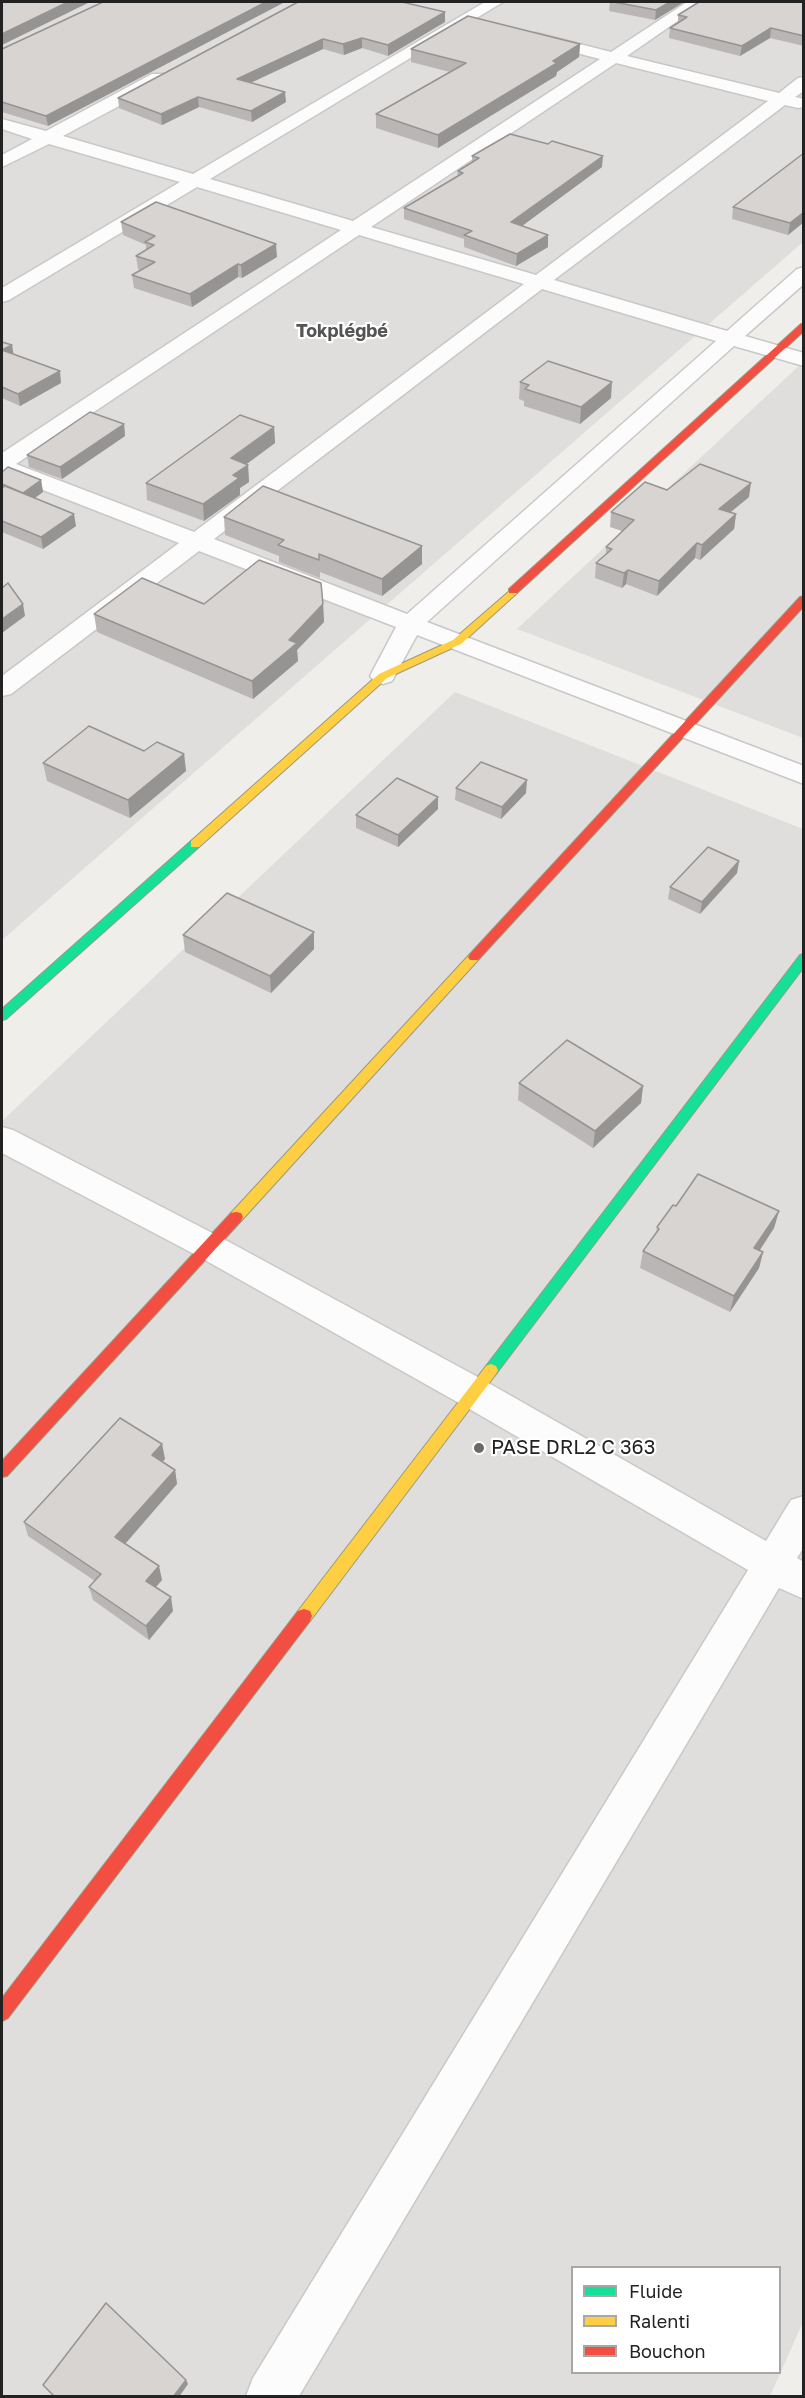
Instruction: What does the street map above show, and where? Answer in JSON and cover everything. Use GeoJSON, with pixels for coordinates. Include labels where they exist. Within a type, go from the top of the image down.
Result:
{"type":"FeatureCollection","features":[{"type":"Feature","properties":{"kind":"street"},"geometry":{"type":"LineString","coordinates":[[2,296],[495,2]]}},
{"type":"Feature","properties":{"kind":"street"},"geometry":{"type":"LineString","coordinates":[[2,465],[697,2]]}},
{"type":"Feature","properties":{"kind":"street"},"geometry":{"type":"LineString","coordinates":[[444,14],[487,25]]}},
{"type":"Feature","properties":{"kind":"street"},"geometry":{"type":"LineString","coordinates":[[522,34],[804,104]]}},
{"type":"Feature","properties":{"kind":"street"},"geometry":{"type":"LineString","coordinates":[[2,162],[173,70]]}},
{"type":"Feature","properties":{"kind":"street"},"geometry":{"type":"LineString","coordinates":[[2,688],[804,82]]}},
{"type":"Feature","properties":{"kind":"street"},"geometry":{"type":"LineString","coordinates":[[2,124],[804,360]]}},
{"type":"Feature","properties":{"kind":"street"},"geometry":{"type":"LineString","coordinates":[[383,676],[410,624],[804,273]]}},
{"type":"Feature","properties":{"kind":"street"},"geometry":{"type":"LineString","coordinates":[[2,1016],[383,676],[457,642],[804,326]]}},
{"type":"Feature","properties":{"kind":"street"},"geometry":{"type":"LineString","coordinates":[[2,465],[804,776]]}},
{"type":"Feature","properties":{"kind":"street"},"geometry":{"type":"LineString","coordinates":[[2,1471],[804,599]]}},
{"type":"Feature","properties":{"kind":"street"},"geometry":{"type":"LineString","coordinates":[[2,2012],[804,958]]}},
{"type":"Feature","properties":{"kind":"street"},"geometry":{"type":"LineString","coordinates":[[2,1139],[208,1246],[472,1392],[788,1573]]}},
{"type":"Feature","properties":{"kind":"street"},"geometry":{"type":"LineString","coordinates":[[271,2397],[788,1573],[804,1512]]}},
{"type":"Feature","properties":{"kind":"shaded area"},"geometry":{"type":"Polygon","coordinates":[[[2,2],[803,2],[803,242],[2,940],[2,2]]]}},
{"type":"Feature","properties":{"kind":"shaded area"},"geometry":{"type":"Polygon","coordinates":[[[803,362],[803,738],[517,629],[803,362]]]}},
{"type":"Feature","properties":{"kind":"shaded area"},"geometry":{"type":"Polygon","coordinates":[[[455,692],[803,829],[803,2322],[781,2371],[781,2266],[571,2266],[571,2374],[780,2374],[770,2396],[2,2396],[2,1121],[455,692]]]}},
{"type":"Feature","properties":{"kind":"building"},"geometry":{"type":"Polygon","coordinates":[[[2,2],[68,2],[2,34],[2,2]]]}},
{"type":"Feature","properties":{"kind":"building"},"geometry":{"type":"Polygon","coordinates":[[[103,2],[266,2],[46,116],[2,102],[2,49],[103,2]]]}},
{"type":"Feature","properties":{"kind":"building"},"geometry":{"type":"Polygon","coordinates":[[[298,2],[402,2],[445,12],[388,45],[362,38],[343,44],[323,39],[237,79],[285,92],[251,111],[198,97],[161,114],[118,98],[298,2]]]}},
{"type":"Feature","properties":{"kind":"building"},"geometry":{"type":"Polygon","coordinates":[[[614,2],[670,2],[656,10],[614,2]]]}},
{"type":"Feature","properties":{"kind":"building"},"geometry":{"type":"Polygon","coordinates":[[[699,2],[804,2],[804,36],[771,28],[742,46],[670,28],[687,17],[678,15],[699,2]]]}},
{"type":"Feature","properties":{"kind":"building"},"geometry":{"type":"Polygon","coordinates":[[[468,16],[580,44],[553,61],[557,63],[438,135],[376,114],[466,63],[411,49],[468,16]]]}},
{"type":"Feature","properties":{"kind":"building"},"geometry":{"type":"Polygon","coordinates":[[[510,134],[548,144],[552,141],[603,156],[511,222],[548,235],[517,254],[464,235],[472,231],[404,208],[463,173],[458,171],[479,158],[472,156],[510,134]]]}},
{"type":"Feature","properties":{"kind":"building"},"geometry":{"type":"Polygon","coordinates":[[[804,153],[804,212],[790,223],[733,207],[804,153]]]}},
{"type":"Feature","properties":{"kind":"building"},"geometry":{"type":"Polygon","coordinates":[[[156,202],[276,244],[241,265],[238,264],[190,294],[132,275],[155,262],[136,256],[154,245],[145,242],[155,236],[121,222],[156,202]]]}},
{"type":"Feature","properties":{"kind":"building"},"geometry":{"type":"Polygon","coordinates":[[[2,342],[12,345],[2,350],[2,342]]]}},
{"type":"Feature","properties":{"kind":"building"},"geometry":{"type":"Polygon","coordinates":[[[2,350],[60,371],[18,394],[2,387],[2,350]]]}},
{"type":"Feature","properties":{"kind":"building"},"geometry":{"type":"Polygon","coordinates":[[[548,361],[612,382],[581,407],[525,389],[529,385],[520,382],[548,361]]]}},
{"type":"Feature","properties":{"kind":"building"},"geometry":{"type":"Polygon","coordinates":[[[90,412],[124,424],[60,467],[27,455],[90,412]]]}},
{"type":"Feature","properties":{"kind":"building"},"geometry":{"type":"Polygon","coordinates":[[[240,415],[274,427],[231,458],[248,465],[233,475],[239,478],[203,504],[146,483],[240,415]]]}},
{"type":"Feature","properties":{"kind":"building"},"geometry":{"type":"Polygon","coordinates":[[[700,464],[751,483],[719,509],[736,514],[702,545],[697,543],[659,581],[628,570],[624,573],[596,563],[612,549],[606,547],[634,520],[611,512],[645,482],[667,490],[700,464]]]}},
{"type":"Feature","properties":{"kind":"building"},"geometry":{"type":"Polygon","coordinates":[[[8,467],[41,480],[23,493],[2,484],[2,472],[8,467]]]}},
{"type":"Feature","properties":{"kind":"building"},"geometry":{"type":"Polygon","coordinates":[[[5,486],[74,514],[41,537],[2,521],[2,488],[5,486]]]}},
{"type":"Feature","properties":{"kind":"building"},"geometry":{"type":"Polygon","coordinates":[[[263,486],[422,546],[382,579],[319,554],[319,560],[278,545],[284,540],[224,517],[263,486]]]}},
{"type":"Feature","properties":{"kind":"building"},"geometry":{"type":"Polygon","coordinates":[[[259,560],[321,583],[323,604],[289,640],[297,643],[252,681],[94,614],[142,578],[204,604],[259,560]]]}},
{"type":"Feature","properties":{"kind":"building"},"geometry":{"type":"Polygon","coordinates":[[[8,583],[23,604],[2,619],[2,588],[8,583]]]}},
{"type":"Feature","properties":{"kind":"building"},"geometry":{"type":"Polygon","coordinates":[[[89,726],[144,751],[157,742],[184,754],[128,800],[43,763],[89,726]]]}},
{"type":"Feature","properties":{"kind":"building"},"geometry":{"type":"Polygon","coordinates":[[[481,762],[527,780],[502,807],[456,788],[481,762]]]}},
{"type":"Feature","properties":{"kind":"building"},"geometry":{"type":"Polygon","coordinates":[[[397,778],[438,797],[398,835],[356,815],[397,778]]]}},
{"type":"Feature","properties":{"kind":"building"},"geometry":{"type":"Polygon","coordinates":[[[708,847],[739,861],[702,902],[670,887],[708,847]]]}},
{"type":"Feature","properties":{"kind":"building"},"geometry":{"type":"Polygon","coordinates":[[[227,893],[314,932],[270,976],[183,935],[227,893]]]}},
{"type":"Feature","properties":{"kind":"building"},"geometry":{"type":"Polygon","coordinates":[[[567,1040],[643,1086],[595,1131],[519,1083],[567,1040]]]}},
{"type":"Feature","properties":{"kind":"building"},"geometry":{"type":"Polygon","coordinates":[[[698,1174],[779,1211],[754,1248],[763,1252],[734,1296],[643,1251],[659,1229],[657,1227],[673,1205],[676,1206],[698,1174]]]}},
{"type":"Feature","properties":{"kind":"building"},"geometry":{"type":"Polygon","coordinates":[[[120,1418],[162,1444],[152,1455],[175,1470],[115,1537],[159,1566],[146,1581],[171,1597],[146,1626],[89,1587],[101,1574],[24,1522],[120,1418]]]}},
{"type":"Feature","properties":{"kind":"building"},"geometry":{"type":"Polygon","coordinates":[[[106,2303],[186,2380],[173,2397],[55,2397],[43,2385],[106,2303]]]}},
{"type":"Feature","properties":{"kind":"traffic: fast"},"geometry":{"type":"LineString","coordinates":[[2,1016],[195,844]]}},
{"type":"Feature","properties":{"kind":"traffic: fast"},"geometry":{"type":"LineString","coordinates":[[491,1370],[804,958]]}},
{"type":"Feature","properties":{"kind":"traffic: slow"},"geometry":{"type":"LineString","coordinates":[[195,844],[383,676],[457,642],[513,591]]}},
{"type":"Feature","properties":{"kind":"traffic: slow"},"geometry":{"type":"LineString","coordinates":[[236,1217],[474,957]]}},
{"type":"Feature","properties":{"kind":"traffic: slow"},"geometry":{"type":"LineString","coordinates":[[304,1616],[491,1370]]}},
{"type":"Feature","properties":{"kind":"traffic: jam"},"geometry":{"type":"LineString","coordinates":[[513,591],[804,326]]}},
{"type":"Feature","properties":{"kind":"traffic: jam"},"geometry":{"type":"LineString","coordinates":[[474,957],[804,599]]}},
{"type":"Feature","properties":{"kind":"traffic: jam"},"geometry":{"type":"LineString","coordinates":[[2,1471],[236,1217]]}},
{"type":"Feature","properties":{"kind":"traffic: jam"},"geometry":{"type":"LineString","coordinates":[[2,2012],[304,1616]]}},
{"type":"Feature","properties":{"kind":"place","name":"PASE DRL2 C 363"},"geometry":{"type":"Point","coordinates":[479,1448]}},
{"type":"Feature","properties":{"kind":"district","name":"Tokplégbé"},"geometry":{"type":"Point","coordinates":[342,331]}}]}
